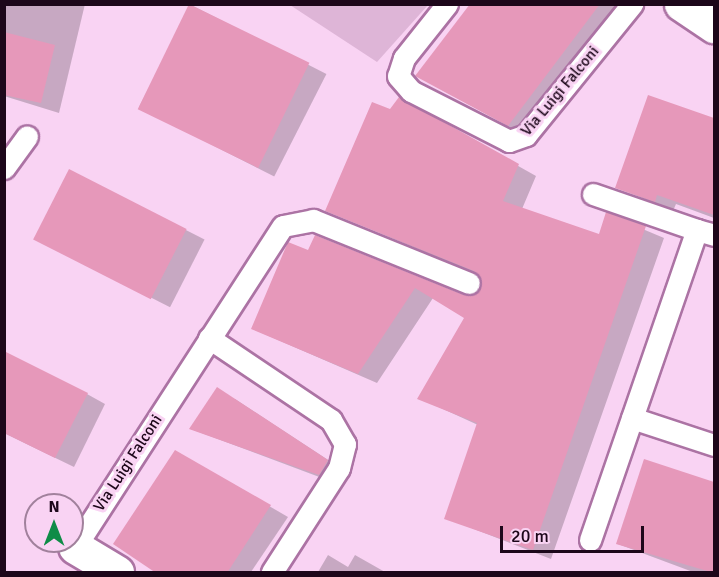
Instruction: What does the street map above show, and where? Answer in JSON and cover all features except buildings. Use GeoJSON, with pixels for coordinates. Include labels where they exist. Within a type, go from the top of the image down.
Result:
{"type":"FeatureCollection","features":[{"type":"Feature","properties":{"kind":"street"},"geometry":{"type":"LineString","coordinates":[[681,4],[714,26]]}},
{"type":"Feature","properties":{"kind":"street","name":"Via Luigi Falconi"},"geometry":{"type":"LineString","coordinates":[[84,553],[117,573]]}},
{"type":"Feature","properties":{"kind":"lane","name":"Via Luigi Falconi"},"geometry":{"type":"LineString","coordinates":[[447,4],[400,63],[401,82],[509,141],[526,135],[632,4]]}},
{"type":"Feature","properties":{"kind":"lane"},"geometry":{"type":"LineString","coordinates":[[4,168],[27,136]]}},
{"type":"Feature","properties":{"kind":"lane"},"geometry":{"type":"LineString","coordinates":[[590,540],[632,418],[706,232],[593,194]]}},
{"type":"Feature","properties":{"kind":"lane","name":"Via Luigi Falconi"},"geometry":{"type":"LineString","coordinates":[[84,533],[276,234],[294,221],[314,220],[469,283]]}},
{"type":"Feature","properties":{"kind":"lane"},"geometry":{"type":"LineString","coordinates":[[208,338],[331,420],[345,444],[339,468],[272,573]]}},
{"type":"Feature","properties":{"kind":"lane"},"geometry":{"type":"LineString","coordinates":[[632,418],[714,445]]}},
{"type":"Feature","properties":{"kind":"shaded area"},"geometry":{"type":"Polygon","coordinates":[[[290,5],[428,5],[377,62],[290,5]]]}}]}
